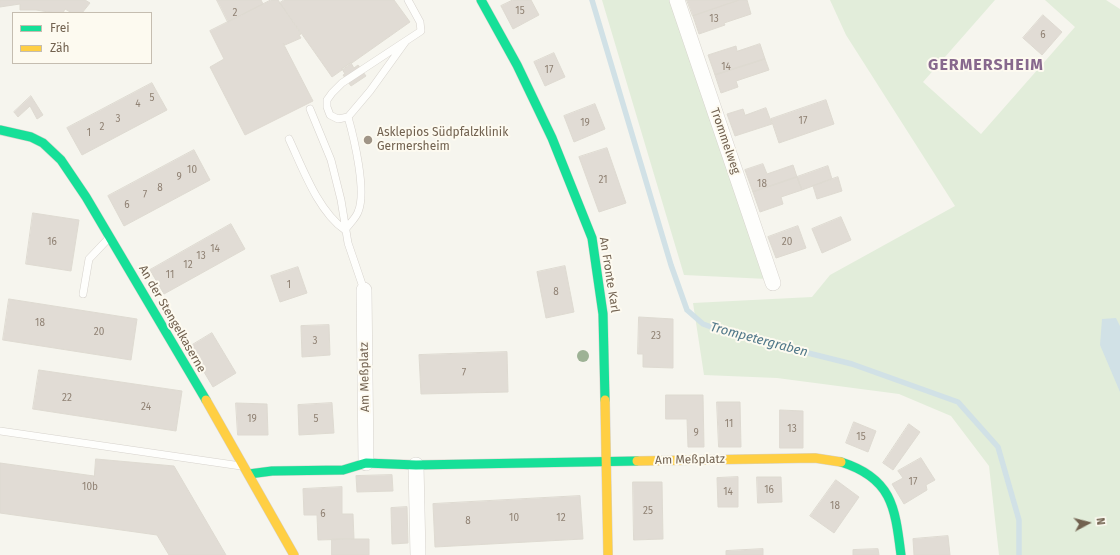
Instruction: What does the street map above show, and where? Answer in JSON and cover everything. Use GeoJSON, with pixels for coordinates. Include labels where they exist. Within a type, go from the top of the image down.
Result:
{"type":"FeatureCollection","features":[{"type":"Feature","properties":{"kind":"street","name":"An Fronte Karl"},"geometry":{"type":"LineString","coordinates":[[481,0],[517,65],[549,132],[592,238],[603,314],[608,555]]}},
{"type":"Feature","properties":{"kind":"street","name":"Trommelweg"},"geometry":{"type":"LineString","coordinates":[[677,0],[773,283]]}},
{"type":"Feature","properties":{"kind":"street","name":"An der Stengelkaserne"},"geometry":{"type":"LineString","coordinates":[[0,130],[25,134],[49,146],[62,161],[110,237],[247,470],[294,555]]}},
{"type":"Feature","properties":{"kind":"street","name":"Am Meßplatz"},"geometry":{"type":"LineString","coordinates":[[364,290],[366,463]]}},
{"type":"Feature","properties":{"kind":"street","name":"Am Meßplatz"},"geometry":{"type":"LineString","coordinates":[[247,470],[343,470],[366,463],[416,465],[815,458],[846,462],[872,475],[892,502],[898,524],[901,555]]}},
{"type":"Feature","properties":{"kind":"street"},"geometry":{"type":"LineString","coordinates":[[416,465],[418,555]]}},
{"type":"Feature","properties":{"kind":"lane"},"geometry":{"type":"LineString","coordinates":[[406,41],[348,118],[338,119],[330,114],[327,107],[327,100],[342,83],[421,31],[421,26],[408,0]]}},
{"type":"Feature","properties":{"kind":"lane"},"geometry":{"type":"LineString","coordinates":[[310,109],[331,160],[341,200],[345,230],[364,290]]}},
{"type":"Feature","properties":{"kind":"lane"},"geometry":{"type":"LineString","coordinates":[[345,230],[358,212],[360,195],[357,157],[348,118]]}},
{"type":"Feature","properties":{"kind":"lane"},"geometry":{"type":"LineString","coordinates":[[288,140],[324,208],[334,222],[345,230]]}},
{"type":"Feature","properties":{"kind":"lane"},"geometry":{"type":"LineString","coordinates":[[83,294],[89,259],[110,237]]}},
{"type":"Feature","properties":{"kind":"lane"},"geometry":{"type":"LineString","coordinates":[[0,431],[230,466],[247,470]]}},
{"type":"Feature","properties":{"kind":"green space"},"geometry":{"type":"Polygon","coordinates":[[[602,0],[673,0],[767,279],[684,275],[602,0]]]}},
{"type":"Feature","properties":{"kind":"green space"},"geometry":{"type":"Polygon","coordinates":[[[830,0],[995,0],[923,82],[981,134],[1075,27],[1045,0],[1106,0],[1120,9],[1120,555],[999,555],[989,466],[951,416],[899,394],[777,378],[704,375],[693,303],[812,297],[830,275],[955,206],[846,35],[830,0]]]}},
{"type":"Feature","properties":{"kind":"shaded area"},"geometry":{"type":"Polygon","coordinates":[[[1116,318],[1120,326],[1120,392],[1100,345],[1102,319],[1116,318]]]}},
{"type":"Feature","properties":{"kind":"building"},"geometry":{"type":"Polygon","coordinates":[[[0,0],[85,0],[90,3],[83,12],[70,12],[65,9],[64,12],[20,10],[20,4],[0,7],[0,0]]]}},
{"type":"Feature","properties":{"kind":"building"},"geometry":{"type":"Polygon","coordinates":[[[217,0],[261,0],[263,4],[228,22],[217,0]]]}},
{"type":"Feature","properties":{"kind":"building"},"geometry":{"type":"Polygon","coordinates":[[[271,0],[278,0],[301,34],[299,35],[301,38],[285,45],[283,43],[313,101],[245,135],[210,67],[224,59],[210,31],[271,0]]]}},
{"type":"Feature","properties":{"kind":"building"},"geometry":{"type":"Polygon","coordinates":[[[284,0],[394,0],[410,22],[332,77],[280,3],[284,0]]]}},
{"type":"Feature","properties":{"kind":"building"},"geometry":{"type":"Polygon","coordinates":[[[513,0],[531,0],[539,15],[513,29],[501,6],[513,0]]]}},
{"type":"Feature","properties":{"kind":"building"},"geometry":{"type":"Polygon","coordinates":[[[687,0],[739,0],[693,16],[687,0]]]}},
{"type":"Feature","properties":{"kind":"building"},"geometry":{"type":"Polygon","coordinates":[[[739,0],[747,0],[751,14],[724,23],[725,25],[699,34],[693,16],[739,0]]]}},
{"type":"Feature","properties":{"kind":"building"},"geometry":{"type":"Polygon","coordinates":[[[1043,15],[1062,32],[1042,55],[1023,38],[1043,15]]]}},
{"type":"Feature","properties":{"kind":"building"},"geometry":{"type":"Polygon","coordinates":[[[760,44],[765,59],[715,75],[708,55],[736,46],[737,51],[760,44]]]}},
{"type":"Feature","properties":{"kind":"building"},"geometry":{"type":"Polygon","coordinates":[[[554,53],[565,77],[545,86],[534,62],[554,53]]]}},
{"type":"Feature","properties":{"kind":"building"},"geometry":{"type":"Polygon","coordinates":[[[765,59],[769,70],[736,81],[738,87],[721,93],[715,75],[765,59]]]}},
{"type":"Feature","properties":{"kind":"building"},"geometry":{"type":"Polygon","coordinates":[[[351,63],[354,68],[358,65],[366,76],[351,86],[343,75],[345,74],[342,69],[351,63]]]}},
{"type":"Feature","properties":{"kind":"building"},"geometry":{"type":"Polygon","coordinates":[[[152,83],[167,110],[82,155],[67,128],[152,83]]]}},
{"type":"Feature","properties":{"kind":"building"},"geometry":{"type":"Polygon","coordinates":[[[31,96],[43,115],[37,119],[30,106],[18,117],[14,112],[31,96]]]}},
{"type":"Feature","properties":{"kind":"building"},"geometry":{"type":"Polygon","coordinates":[[[826,100],[834,124],[779,143],[771,119],[826,100]]]}},
{"type":"Feature","properties":{"kind":"building"},"geometry":{"type":"Polygon","coordinates":[[[595,104],[605,129],[574,142],[564,116],[595,104]]]}},
{"type":"Feature","properties":{"kind":"building"},"geometry":{"type":"Polygon","coordinates":[[[766,108],[772,124],[735,136],[727,114],[743,109],[745,115],[766,108]]]}},
{"type":"Feature","properties":{"kind":"building"},"geometry":{"type":"Polygon","coordinates":[[[607,148],[626,203],[599,212],[579,157],[607,148]]]}},
{"type":"Feature","properties":{"kind":"building"},"geometry":{"type":"Polygon","coordinates":[[[194,150],[210,180],[124,226],[108,196],[194,150]]]}},
{"type":"Feature","properties":{"kind":"building"},"geometry":{"type":"Polygon","coordinates":[[[763,164],[767,174],[793,165],[797,177],[753,192],[745,170],[763,164]]]}},
{"type":"Feature","properties":{"kind":"building"},"geometry":{"type":"Polygon","coordinates":[[[828,166],[832,179],[802,190],[797,177],[828,166]]]}},
{"type":"Feature","properties":{"kind":"building"},"geometry":{"type":"Polygon","coordinates":[[[797,177],[802,190],[781,197],[783,204],[760,212],[753,192],[797,177]]]}},
{"type":"Feature","properties":{"kind":"building"},"geometry":{"type":"Polygon","coordinates":[[[838,177],[842,191],[817,199],[813,186],[838,177]]]}},
{"type":"Feature","properties":{"kind":"building"},"geometry":{"type":"Polygon","coordinates":[[[33,213],[79,220],[71,271],[26,264],[33,213]]]}},
{"type":"Feature","properties":{"kind":"building"},"geometry":{"type":"Polygon","coordinates":[[[841,217],[851,240],[822,253],[812,229],[841,217]]]}},
{"type":"Feature","properties":{"kind":"building"},"geometry":{"type":"Polygon","coordinates":[[[231,224],[245,249],[164,294],[150,270],[231,224]]]}},
{"type":"Feature","properties":{"kind":"building"},"geometry":{"type":"Polygon","coordinates":[[[798,226],[806,248],[776,258],[768,237],[798,226]]]}},
{"type":"Feature","properties":{"kind":"building"},"geometry":{"type":"Polygon","coordinates":[[[565,266],[574,312],[546,318],[537,272],[565,266]]]}},
{"type":"Feature","properties":{"kind":"building"},"geometry":{"type":"Polygon","coordinates":[[[298,267],[307,293],[280,302],[271,276],[298,267]]]}},
{"type":"Feature","properties":{"kind":"building"},"geometry":{"type":"Polygon","coordinates":[[[9,299],[137,319],[131,360],[3,340],[9,299]]]}},
{"type":"Feature","properties":{"kind":"building"},"geometry":{"type":"Polygon","coordinates":[[[639,317],[673,319],[673,368],[643,367],[643,354],[638,354],[639,317]]]}},
{"type":"Feature","properties":{"kind":"building"},"geometry":{"type":"Polygon","coordinates":[[[329,325],[330,355],[302,357],[301,326],[329,325]]]}},
{"type":"Feature","properties":{"kind":"building"},"geometry":{"type":"Polygon","coordinates":[[[212,333],[236,373],[213,387],[189,347],[212,333]]]}},
{"type":"Feature","properties":{"kind":"building"},"geometry":{"type":"Polygon","coordinates":[[[507,352],[508,392],[421,394],[419,355],[507,352]]]}},
{"type":"Feature","properties":{"kind":"building"},"geometry":{"type":"Polygon","coordinates":[[[39,370],[182,391],[176,431],[33,409],[39,370]]]}},
{"type":"Feature","properties":{"kind":"building"},"geometry":{"type":"Polygon","coordinates":[[[666,395],[703,395],[704,447],[688,447],[687,419],[666,419],[666,395]]]}},
{"type":"Feature","properties":{"kind":"building"},"geometry":{"type":"Polygon","coordinates":[[[717,402],[740,402],[741,447],[719,447],[717,402]]]}},
{"type":"Feature","properties":{"kind":"building"},"geometry":{"type":"Polygon","coordinates":[[[236,403],[267,404],[268,435],[238,435],[236,403]]]}},
{"type":"Feature","properties":{"kind":"building"},"geometry":{"type":"Polygon","coordinates":[[[332,403],[334,433],[299,435],[298,405],[332,403]]]}},
{"type":"Feature","properties":{"kind":"building"},"geometry":{"type":"Polygon","coordinates":[[[780,410],[803,411],[803,448],[780,448],[780,410]]]}},
{"type":"Feature","properties":{"kind":"building"},"geometry":{"type":"Polygon","coordinates":[[[854,422],[876,431],[868,452],[846,443],[854,422]]]}},
{"type":"Feature","properties":{"kind":"building"},"geometry":{"type":"Polygon","coordinates":[[[909,424],[920,432],[893,470],[883,463],[909,424]]]}},
{"type":"Feature","properties":{"kind":"building"},"geometry":{"type":"Polygon","coordinates":[[[921,458],[935,480],[926,485],[927,490],[904,504],[892,484],[903,478],[898,471],[921,458]]]}},
{"type":"Feature","properties":{"kind":"building"},"geometry":{"type":"Polygon","coordinates":[[[96,459],[174,466],[226,555],[169,555],[157,535],[0,513],[0,463],[94,476],[96,459]]]}},
{"type":"Feature","properties":{"kind":"building"},"geometry":{"type":"Polygon","coordinates":[[[392,475],[393,491],[357,492],[356,476],[392,475]]]}},
{"type":"Feature","properties":{"kind":"building"},"geometry":{"type":"Polygon","coordinates":[[[738,477],[738,507],[718,507],[717,478],[738,477]]]}},
{"type":"Feature","properties":{"kind":"building"},"geometry":{"type":"Polygon","coordinates":[[[757,477],[781,477],[782,502],[758,503],[757,477]]]}},
{"type":"Feature","properties":{"kind":"building"},"geometry":{"type":"Polygon","coordinates":[[[836,480],[859,497],[834,533],[810,516],[836,480]]]}},
{"type":"Feature","properties":{"kind":"building"},"geometry":{"type":"Polygon","coordinates":[[[633,482],[662,482],[663,539],[634,540],[633,482]]]}},
{"type":"Feature","properties":{"kind":"building"},"geometry":{"type":"Polygon","coordinates":[[[342,487],[342,514],[353,514],[354,539],[318,540],[317,515],[304,515],[303,489],[342,487]]]}},
{"type":"Feature","properties":{"kind":"building"},"geometry":{"type":"Polygon","coordinates":[[[580,496],[583,539],[435,547],[433,504],[580,496]]]}},
{"type":"Feature","properties":{"kind":"building"},"geometry":{"type":"Polygon","coordinates":[[[407,507],[408,543],[392,544],[391,508],[407,507]]]}},
{"type":"Feature","properties":{"kind":"building"},"geometry":{"type":"Polygon","coordinates":[[[948,536],[950,555],[914,555],[913,539],[948,536]]]}},
{"type":"Feature","properties":{"kind":"building"},"geometry":{"type":"Polygon","coordinates":[[[332,539],[369,539],[369,555],[332,555],[332,539]]]}},
{"type":"Feature","properties":{"kind":"building"},"geometry":{"type":"Polygon","coordinates":[[[763,549],[763,555],[726,555],[726,551],[763,549]]]}},
{"type":"Feature","properties":{"kind":"building"},"geometry":{"type":"Polygon","coordinates":[[[878,549],[879,555],[853,555],[853,550],[878,549]]]}},
{"type":"Feature","properties":{"kind":"waterway","name":"Trompetergraben"},"geometry":{"type":"LineString","coordinates":[[592,0],[671,265],[687,310],[703,324],[728,333],[852,364],[958,402],[998,447],[1019,520],[1019,555]]}},
{"type":"Feature","properties":{"kind":"traffic: fast"},"geometry":{"type":"LineString","coordinates":[[481,0],[517,65],[552,138],[592,238],[603,314],[605,400]]}},
{"type":"Feature","properties":{"kind":"traffic: fast"},"geometry":{"type":"LineString","coordinates":[[0,130],[31,137],[43,143],[61,160],[86,197],[206,400]]}},
{"type":"Feature","properties":{"kind":"traffic: fast"},"geometry":{"type":"LineString","coordinates":[[249,474],[272,471],[343,470],[366,463],[416,465],[637,461]]}},
{"type":"Feature","properties":{"kind":"traffic: fast"},"geometry":{"type":"LineString","coordinates":[[841,462],[858,469],[871,477],[881,486],[888,496],[896,522],[901,555]]}},
{"type":"Feature","properties":{"kind":"traffic: slow"},"geometry":{"type":"LineString","coordinates":[[206,400],[294,555]]}},
{"type":"Feature","properties":{"kind":"traffic: slow"},"geometry":{"type":"LineString","coordinates":[[605,400],[608,555]]}},
{"type":"Feature","properties":{"kind":"traffic: slow"},"geometry":{"type":"LineString","coordinates":[[637,461],[815,458],[841,462]]}},
{"type":"Feature","properties":{"kind":"place","name":"Asklepios Südpfalzklinik Germersheim"},"geometry":{"type":"Point","coordinates":[368,140]}},
{"type":"Feature","properties":{"kind":"district","name":"GERMERSHEIM"},"geometry":{"type":"Point","coordinates":[986,66]}}]}
